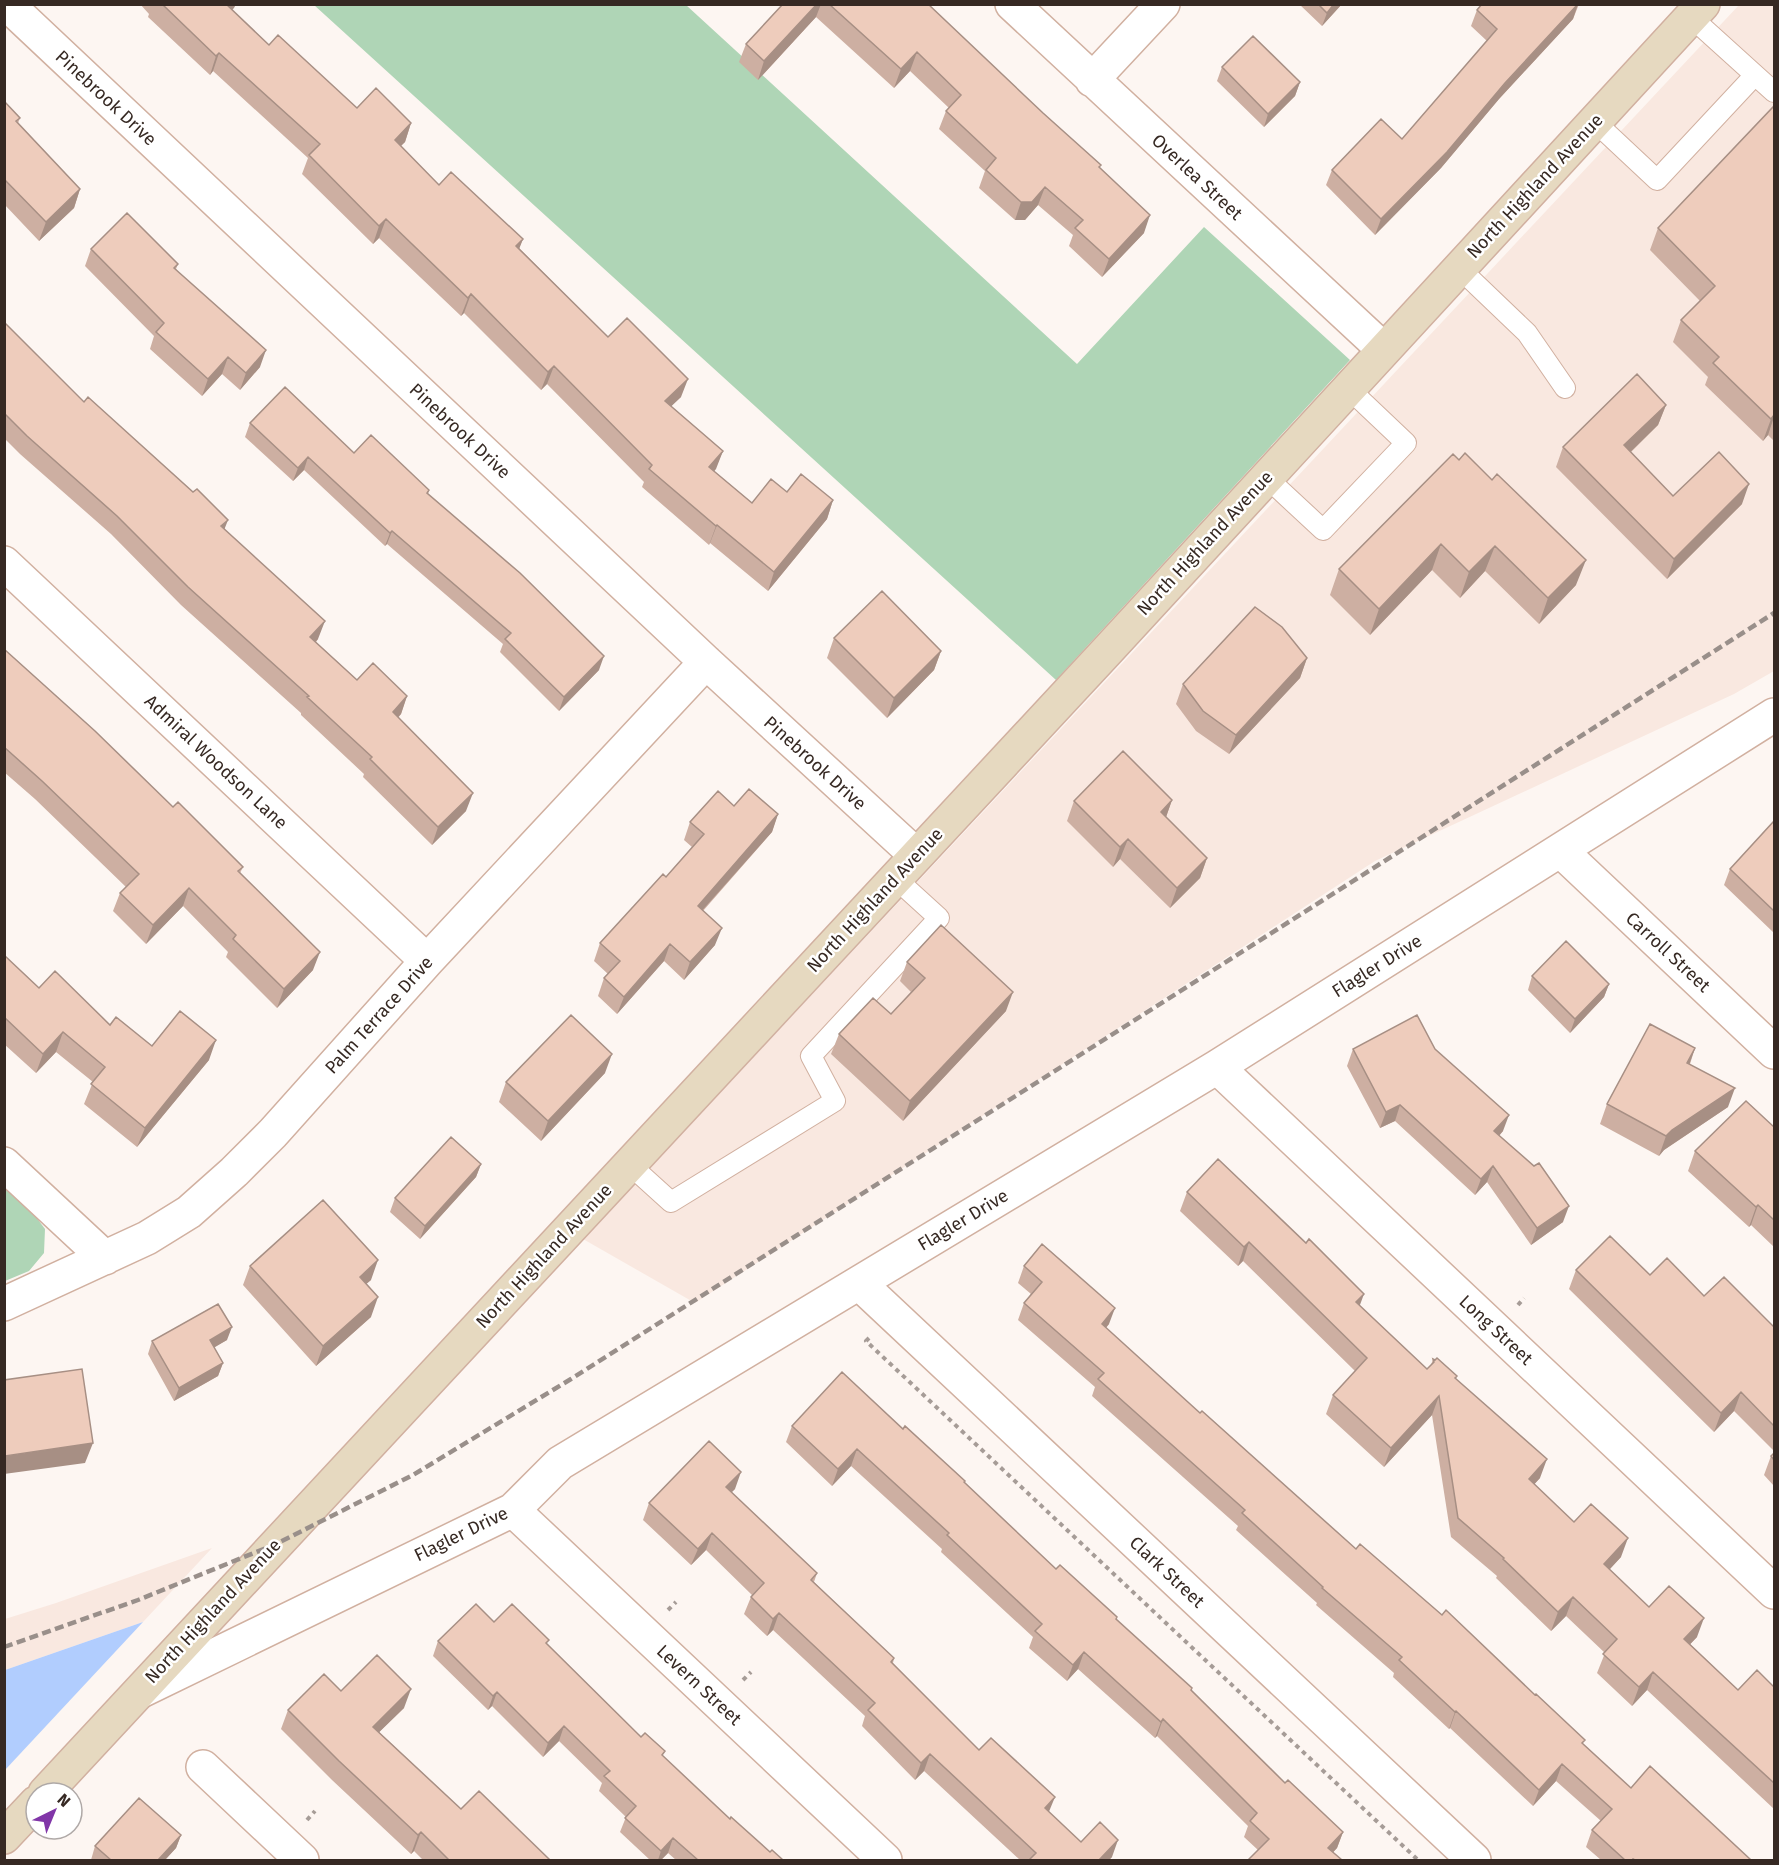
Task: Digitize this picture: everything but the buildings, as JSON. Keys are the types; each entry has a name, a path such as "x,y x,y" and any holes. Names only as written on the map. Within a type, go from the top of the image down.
{"street":[{"name":"Pinebrook Drive","path":"7,4 705,662 906,866"},
{"name":"Overlea Street","path":"1012,4 1383,350"},
{"path":"1092,80 1163,4"},
{"name":"North Highland Avenue","path":"56,1781 1697,11"},
{"name":"Admiral Woodson Lane","path":"4,562 427,961"},
{"name":"Palm Terrace Drive","path":"4,1304 147,1238 189,1212 234,1172 273,1133 427,961 705,662"},
{"name":"Flagler Drive","path":"136,1693 513,1510 560,1463 1217,1067 1774,715"},
{"name":"Carroll Street","path":"1561,851 1774,1052"},
{"name":"Long Street","path":"1217,1067 1774,1592"},
{"path":"4,1164 105,1258"},
{"name":"Clark Street","path":"859,1283 1474,1860"},
{"name":"Levern Street","path":"513,1510 885,1860"},
{"path":"203,1767 302,1860"},
{"path":"4,1837 24,1816"}],"lane":[{"path":"1697,11 1755,75 1774,92"},
{"path":"1594,122 1657,180 1755,75"},
{"path":"1459,268 1527,333 1565,388"},
{"path":"1266,477 1323,530 1406,443 1348,388"},
{"path":"629,1164 671,1202 835,1101 811,1056 939,918 906,866"}],"path":[{"path":"891,1313 866,1341 1418,1860"}],"shaded area":[{"path":"1739,5 1774,5 1774,671 1734,694 1375,861 695,1303 583,1239"},
{"path":"212,1548 143,1622 5,1670 5,1619"}],"green space":[{"path":"314,5 686,5 1077,364 1204,227 1350,360 1056,680"},
{"path":"4,1186 30,1209 45,1229 44,1253 29,1271 5,1281"}],"water":[{"path":"143,1622 5,1770 5,1670"}],"railway":[{"path":"4,1647 138,1600 276,1544 413,1475 571,1379 1774,613"}]}
